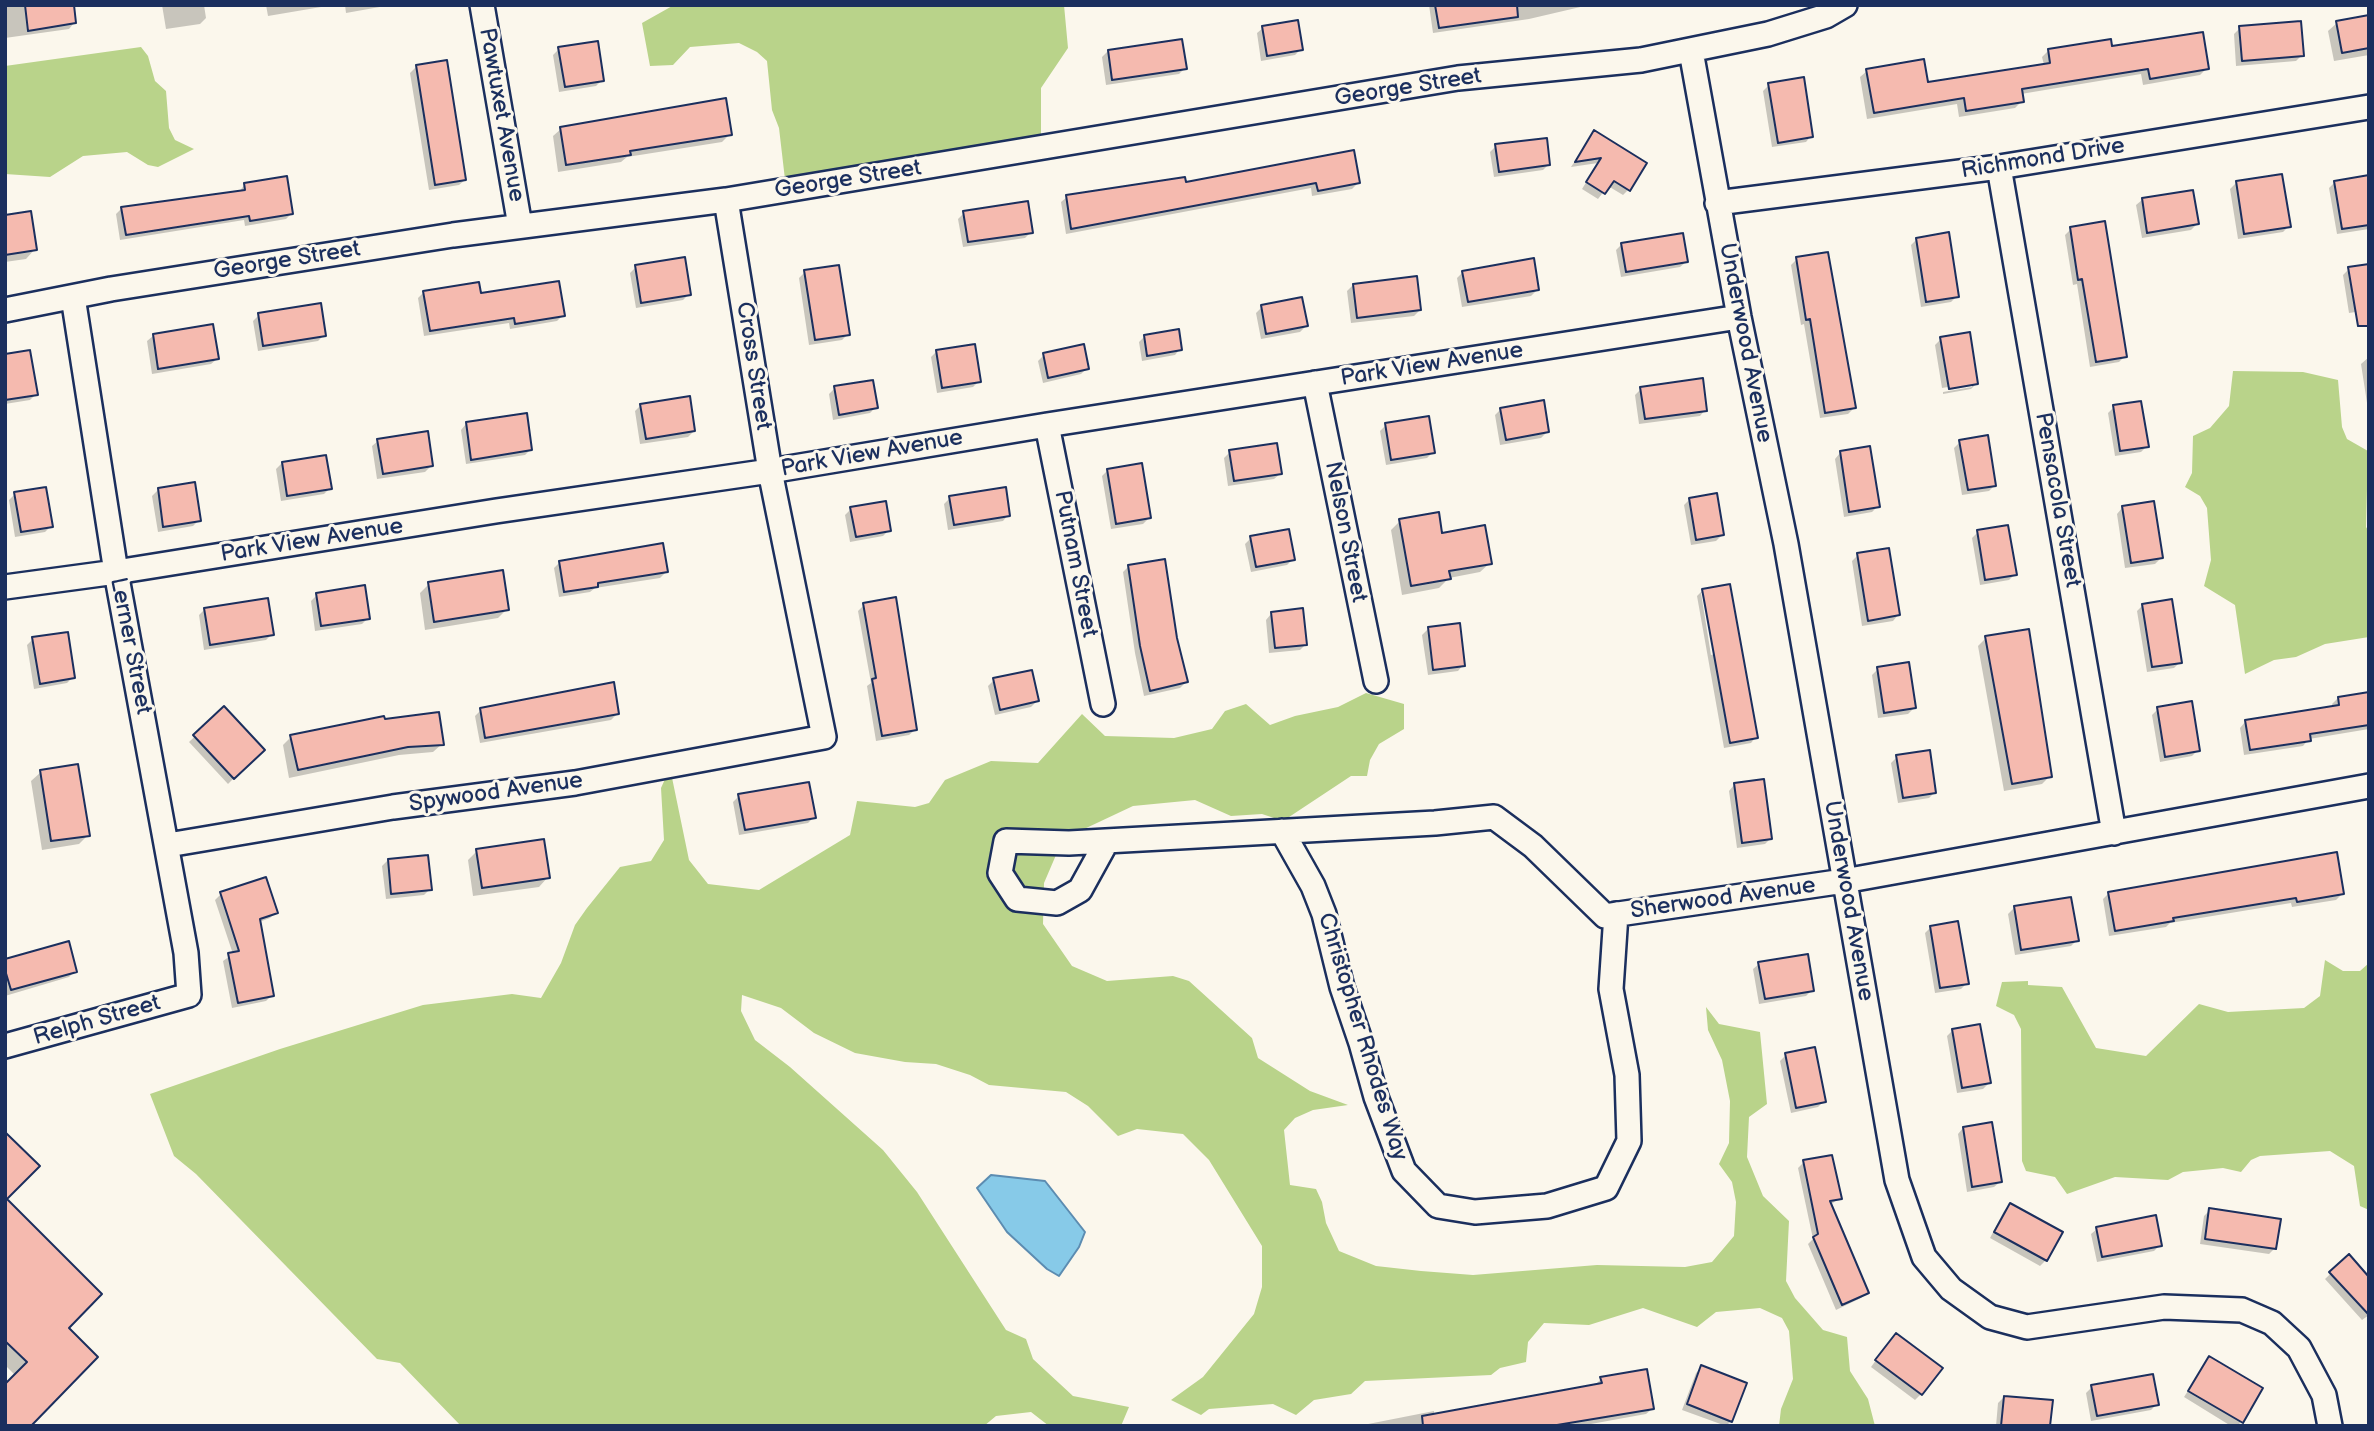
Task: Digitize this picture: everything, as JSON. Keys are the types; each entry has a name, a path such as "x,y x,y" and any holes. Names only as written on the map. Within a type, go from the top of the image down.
{"street":[{"name":"Pawtuxet Avenue","path":"482,5 520,226"},
{"name":"George Street","path":"5,310 138,284 520,226 726,200 1458,78 1640,60 1768,34 1826,16 1845,5"},
{"name":"Underwood Avenue","path":"1691,51 1717,203 1786,544 1897,1180 1924,1257 1951,1289 1990,1317 2027,1327 2164,1307 2242,1311 2272,1323 2299,1348 2324,1395 2330,1426"},
{"name":"Richmond Drive","path":"1717,203 1999,167 2369,107"},
{"name":"Pensacola Street","path":"1999,167 2114,833"},
{"name":"Cross Street","path":"726,200 770,471 824,737"},
{"name":"Lerner Street","path":"73,297 116,572 186,953 189,995"},
{"name":"Park View Avenue","path":"5,587 770,471 1739,317"},
{"name":"Nelson Street","path":"1315,383 1376,681"},
{"name":"Putnam Street","path":"1047,425 1103,704"},
{"name":"Spywood Avenue","path":"168,845 393,807 575,783 824,737"},
{"name":"Sherwood Avenue","path":"1107,841 1080,890 1057,904 1017,898 1000,873 1006,841 1069,843 1435,823 1494,817 1533,846 1605,915 1844,881 2369,786"},
{"name":"Christopher Rhodes Way","path":"1282,831 1313,886 1324,914 1342,987 1376,1097 1404,1171 1438,1206 1475,1212 1547,1206 1606,1188 1629,1141 1628,1075 1611,989 1616,914"},
{"name":"Relph Street","path":"5,1046 189,995"}],"green space":[{"path":"674,5 1064,5 1068,48 1041,88 1041,149 786,188 779,128 772,110 767,61 757,52 739,43 690,47 673,65 650,66 642,23"},
{"path":"141,47 148,56 155,81 166,91 169,128 175,140 194,149 158,167 148,165 127,152 83,156 50,177 5,174 5,66"},
{"path":"2233,371 2303,372 2338,380 2342,427 2347,439 2368,451 2366,527 2369,532 2369,637 2325,644 2296,657 2274,660 2245,674 2235,605 2204,586 2211,560 2207,508 2200,496 2185,487 2192,473 2193,436 2210,428 2229,406"},
{"path":"1366,693 1404,704 1404,729 1379,744 1370,760 1367,776 1351,776 1283,821 1262,814 1231,816 1195,800 1133,806 1082,830 1056,855 1044,883 1043,924 1072,966 1107,981 1173,976 1189,981 1252,1038 1258,1058 1310,1091 1348,1105 1313,1110 1295,1118 1284,1130 1290,1185 1316,1189 1326,1223 1339,1251 1376,1266 1421,1271 1473,1275 1597,1265 1685,1267 1712,1262 1734,1236 1736,1202 1732,1182 1719,1164 1729,1143 1730,1101 1722,1060 1708,1030 1706,1007 1719,1024 1760,1032 1767,1104 1749,1117 1747,1157 1763,1196 1789,1221 1786,1281 1795,1298 1823,1330 1847,1337 1850,1371 1868,1399 1875,1426 1779,1426 1781,1409 1793,1379 1789,1331 1782,1318 1760,1308 1716,1312 1697,1327 1643,1308 1589,1325 1544,1323 1528,1342 1526,1362 1500,1368 1491,1375 1365,1381 1351,1394 1314,1400 1296,1415 1273,1404 1209,1409 1201,1415 1171,1400 1203,1377 1254,1314 1262,1287 1262,1246 1209,1160 1183,1134 1137,1129 1118,1136 1088,1106 1066,1092 989,1085 970,1075 936,1064 905,1062 855,1053 814,1033 781,1008 742,995 741,1011 755,1040 790,1067 883,1150 917,1192 1006,1330 1026,1339 1033,1359 1073,1396 1129,1407 1121,1426 1049,1426 1031,1412 996,1416 984,1426 461,1426 400,1363 377,1359 196,1174 174,1156 150,1094 280,1049 423,1005 512,994 541,998 561,963 575,925 587,908 620,867 651,861 664,840 661,788 670,768 689,860 708,884 759,890 850,835 857,801 915,807 929,803 945,780 991,761 1038,763 1082,714 1105,736 1174,738 1212,729 1225,711 1246,704 1270,725 1295,716 1338,707"},
{"path":"2325,960 2343,971 2360,971 2369,963 2369,1210 2360,1206 2354,1166 2330,1151 2260,1156 2251,1160 2241,1172 2223,1168 2183,1172 2168,1180 2115,1177 2067,1194 2055,1177 2026,1171 2022,1161 2021,1029 2014,1015 1996,1006 2002,982 2028,981 2028,985 2062,987 2096,1048 2146,1056 2199,1004 2228,1012 2304,1008 2320,996"}],"water":[{"path":"991,1175 1045,1181 1085,1232 1079,1247 1059,1276 1047,1269 1007,1232 977,1188"}],"building":[{"path":"25,5 74,5 76,23 28,31"},
{"path":"1435,5 1517,5 1518,17 1439,28"},
{"path":"2369,15 2369,48 2342,53 2336,21"},
{"path":"1298,20 1303,50 1267,56 1262,26"},
{"path":"2301,21 2304,56 2242,61 2239,26"},
{"path":"2203,32 2209,69 2150,79 2148,69 2022,89 2024,102 1966,111 1964,98 1874,113 1866,69 1924,59 1928,82 2050,63 2048,49 2111,39 2112,46"},
{"path":"1182,39 1187,69 1112,80 1108,50"},
{"path":"598,41 604,81 565,87 558,47"},
{"path":"447,60 466,180 435,185 416,65"},
{"path":"1804,77 1813,137 1778,143 1768,83"},
{"path":"726,98 732,135 630,151 631,155 566,165 560,127"},
{"path":"1594,130 1647,163 1630,191 1614,181 1605,194 1586,182 1601,158 1575,162"},
{"path":"1547,138 1550,165 1499,172 1495,144"},
{"path":"1354,150 1360,183 1318,191 1316,183 1071,229 1066,195 1185,177 1186,182"},
{"path":"2282,174 2291,227 2244,234 2236,181"},
{"path":"2369,175 2369,225 2342,229 2334,181"},
{"path":"287,176 293,214 250,221 249,216 126,235 121,207 245,190 244,183"},
{"path":"2193,190 2199,224 2147,233 2142,198"},
{"path":"1028,201 1033,233 968,242 963,211"},
{"path":"31,211 37,250 5,255 5,215"},
{"path":"2105,221 2127,357 2096,362 2082,279 2078,280 2070,227"},
{"path":"1949,232 1959,297 1926,302 1916,238"},
{"path":"1683,233 1688,262 1626,272 1621,243"},
{"path":"1828,252 1856,408 1825,413 1810,319 1806,320 1796,257"},
{"path":"685,257 691,295 641,303 635,265"},
{"path":"1534,258 1539,290 1468,302 1462,271"},
{"path":"2369,264 2369,326 2358,326 2348,267"},
{"path":"839,265 850,335 815,340 804,270"},
{"path":"1417,276 1421,310 1357,318 1353,284"},
{"path":"559,281 565,316 515,324 514,318 430,331 423,291 479,282 481,293"},
{"path":"1302,297 1308,326 1266,334 1261,305"},
{"path":"321,303 326,336 263,346 258,313"},
{"path":"213,324 219,359 158,369 153,334"},
{"path":"1179,329 1182,350 1147,356 1144,335"},
{"path":"1970,332 1978,384 1949,389 1940,337"},
{"path":"975,344 981,382 942,388 936,350"},
{"path":"1084,344 1089,369 1048,378 1043,353"},
{"path":"30,350 38,395 5,400 5,354"},
{"path":"1703,378 1707,411 1645,419 1640,387"},
{"path":"873,380 878,408 839,415 834,386"},
{"path":"690,396 695,431 646,439 640,404"},
{"path":"1544,400 1549,432 1506,440 1500,408"},
{"path":"2141,401 2149,447 2120,451 2113,405"},
{"path":"527,413 532,450 471,460 466,422"},
{"path":"1429,416 1435,453 1391,460 1385,423"},
{"path":"428,431 433,466 383,474 377,439"},
{"path":"1988,435 1996,486 1968,490 1959,440"},
{"path":"1277,443 1282,474 1234,481 1229,450"},
{"path":"1870,446 1880,507 1849,512 1840,451"},
{"path":"326,455 332,489 287,496 282,462"},
{"path":"1142,463 1151,518 1116,524 1107,469"},
{"path":"195,482 201,521 163,527 158,488"},
{"path":"46,487 53,527 21,532 14,492"},
{"path":"1006,487 1010,516 954,525 949,496"},
{"path":"1717,493 1724,535 1696,540 1689,498"},
{"path":"886,501 891,531 856,537 850,507"},
{"path":"2154,501 2163,558 2131,563 2122,506"},
{"path":"1439,512 1442,533 1485,525 1492,564 1449,571 1451,579 1411,586 1399,519"},
{"path":"2008,525 2017,575 1985,580 1977,530"},
{"path":"1289,529 1295,560 1256,567 1250,536"},
{"path":"663,543 668,572 598,583 598,587 564,592 559,561"},
{"path":"1889,548 1900,615 1868,621 1857,553"},
{"path":"1165,559 1177,638 1188,682 1150,691 1140,646 1128,565"},
{"path":"503,570 509,610 434,622 428,582"},
{"path":"1730,584 1758,738 1730,743 1702,589"},
{"path":"365,585 370,619 321,626 316,593"},
{"path":"896,597 917,730 882,736 872,679 876,678 863,603"},
{"path":"268,598 274,635 210,645 204,608"},
{"path":"2172,599 2182,663 2152,667 2142,604"},
{"path":"1303,608 1307,645 1275,648 1271,612"},
{"path":"1460,623 1465,666 1433,670 1428,627"},
{"path":"2029,629 2052,777 2012,784 1985,636"},
{"path":"68,632 75,678 40,684 32,637"},
{"path":"1909,662 1916,708 1884,713 1877,667"},
{"path":"1032,670 1039,701 1000,710 993,678"},
{"path":"614,682 619,714 485,738 480,708"},
{"path":"2369,692 2369,725 2310,734 2311,741 2250,750 2245,720 2339,705 2338,697"},
{"path":"2192,701 2200,751 2165,757 2157,707"},
{"path":"224,706 265,750 234,779 193,735"},
{"path":"439,712 444,745 408,747 298,770 290,735 384,716 385,719"},
{"path":"1930,750 1936,793 1903,798 1896,755"},
{"path":"78,764 90,836 51,841 40,770"},
{"path":"1764,779 1772,839 1742,843 1734,783"},
{"path":"809,782 816,818 745,830 738,794"},
{"path":"544,839 550,878 482,888 476,849"},
{"path":"2337,852 2344,894 2297,902 2296,898 2173,918 2174,921 2115,931 2108,892"},
{"path":"428,855 432,890 391,894 388,859"},
{"path":"266,877 278,913 260,919 274,996 238,1003 228,953 239,951 220,892"},
{"path":"2071,897 2079,941 2021,950 2014,906"},
{"path":"1958,921 1969,984 1940,988 1930,926"},
{"path":"69,941 77,972 11,990 5,959"},
{"path":"1808,954 1814,991 1765,999 1758,962"},
{"path":"1980,1024 1991,1083 1962,1088 1952,1029"},
{"path":"1815,1047 1826,1102 1796,1108 1785,1053"},
{"path":"1992,1122 2002,1182 1972,1187 1963,1127"},
{"path":"5,1132 40,1166 7,1199 102,1294 69,1328 98,1357 31,1426 5,1426 5,1384 27,1362 5,1341"},
{"path":"1832,1155 1842,1199 1830,1201 1869,1293 1842,1305 1813,1237 1818,1234 1803,1160"},
{"path":"2010,1203 2063,1232 2047,1261 1994,1232"},
{"path":"2209,1208 2281,1219 2276,1249 2205,1239"},
{"path":"2156,1215 2162,1246 2102,1257 2096,1227"},
{"path":"2349,1254 2369,1277 2369,1315 2329,1272"},
{"path":"1896,1333 1943,1368 1922,1395 1875,1360"},
{"path":"2209,1356 2263,1388 2243,1423 2188,1391"},
{"path":"1701,1365 1747,1383 1732,1422 1687,1404"},
{"path":"1647,1369 1654,1409 1551,1426 1423,1426 1422,1416 1602,1383 1600,1377"},
{"path":"2153,1374 2159,1405 2097,1416 2091,1385"},
{"path":"2004,1396 2053,1400 2050,1426 2001,1426"}]}
